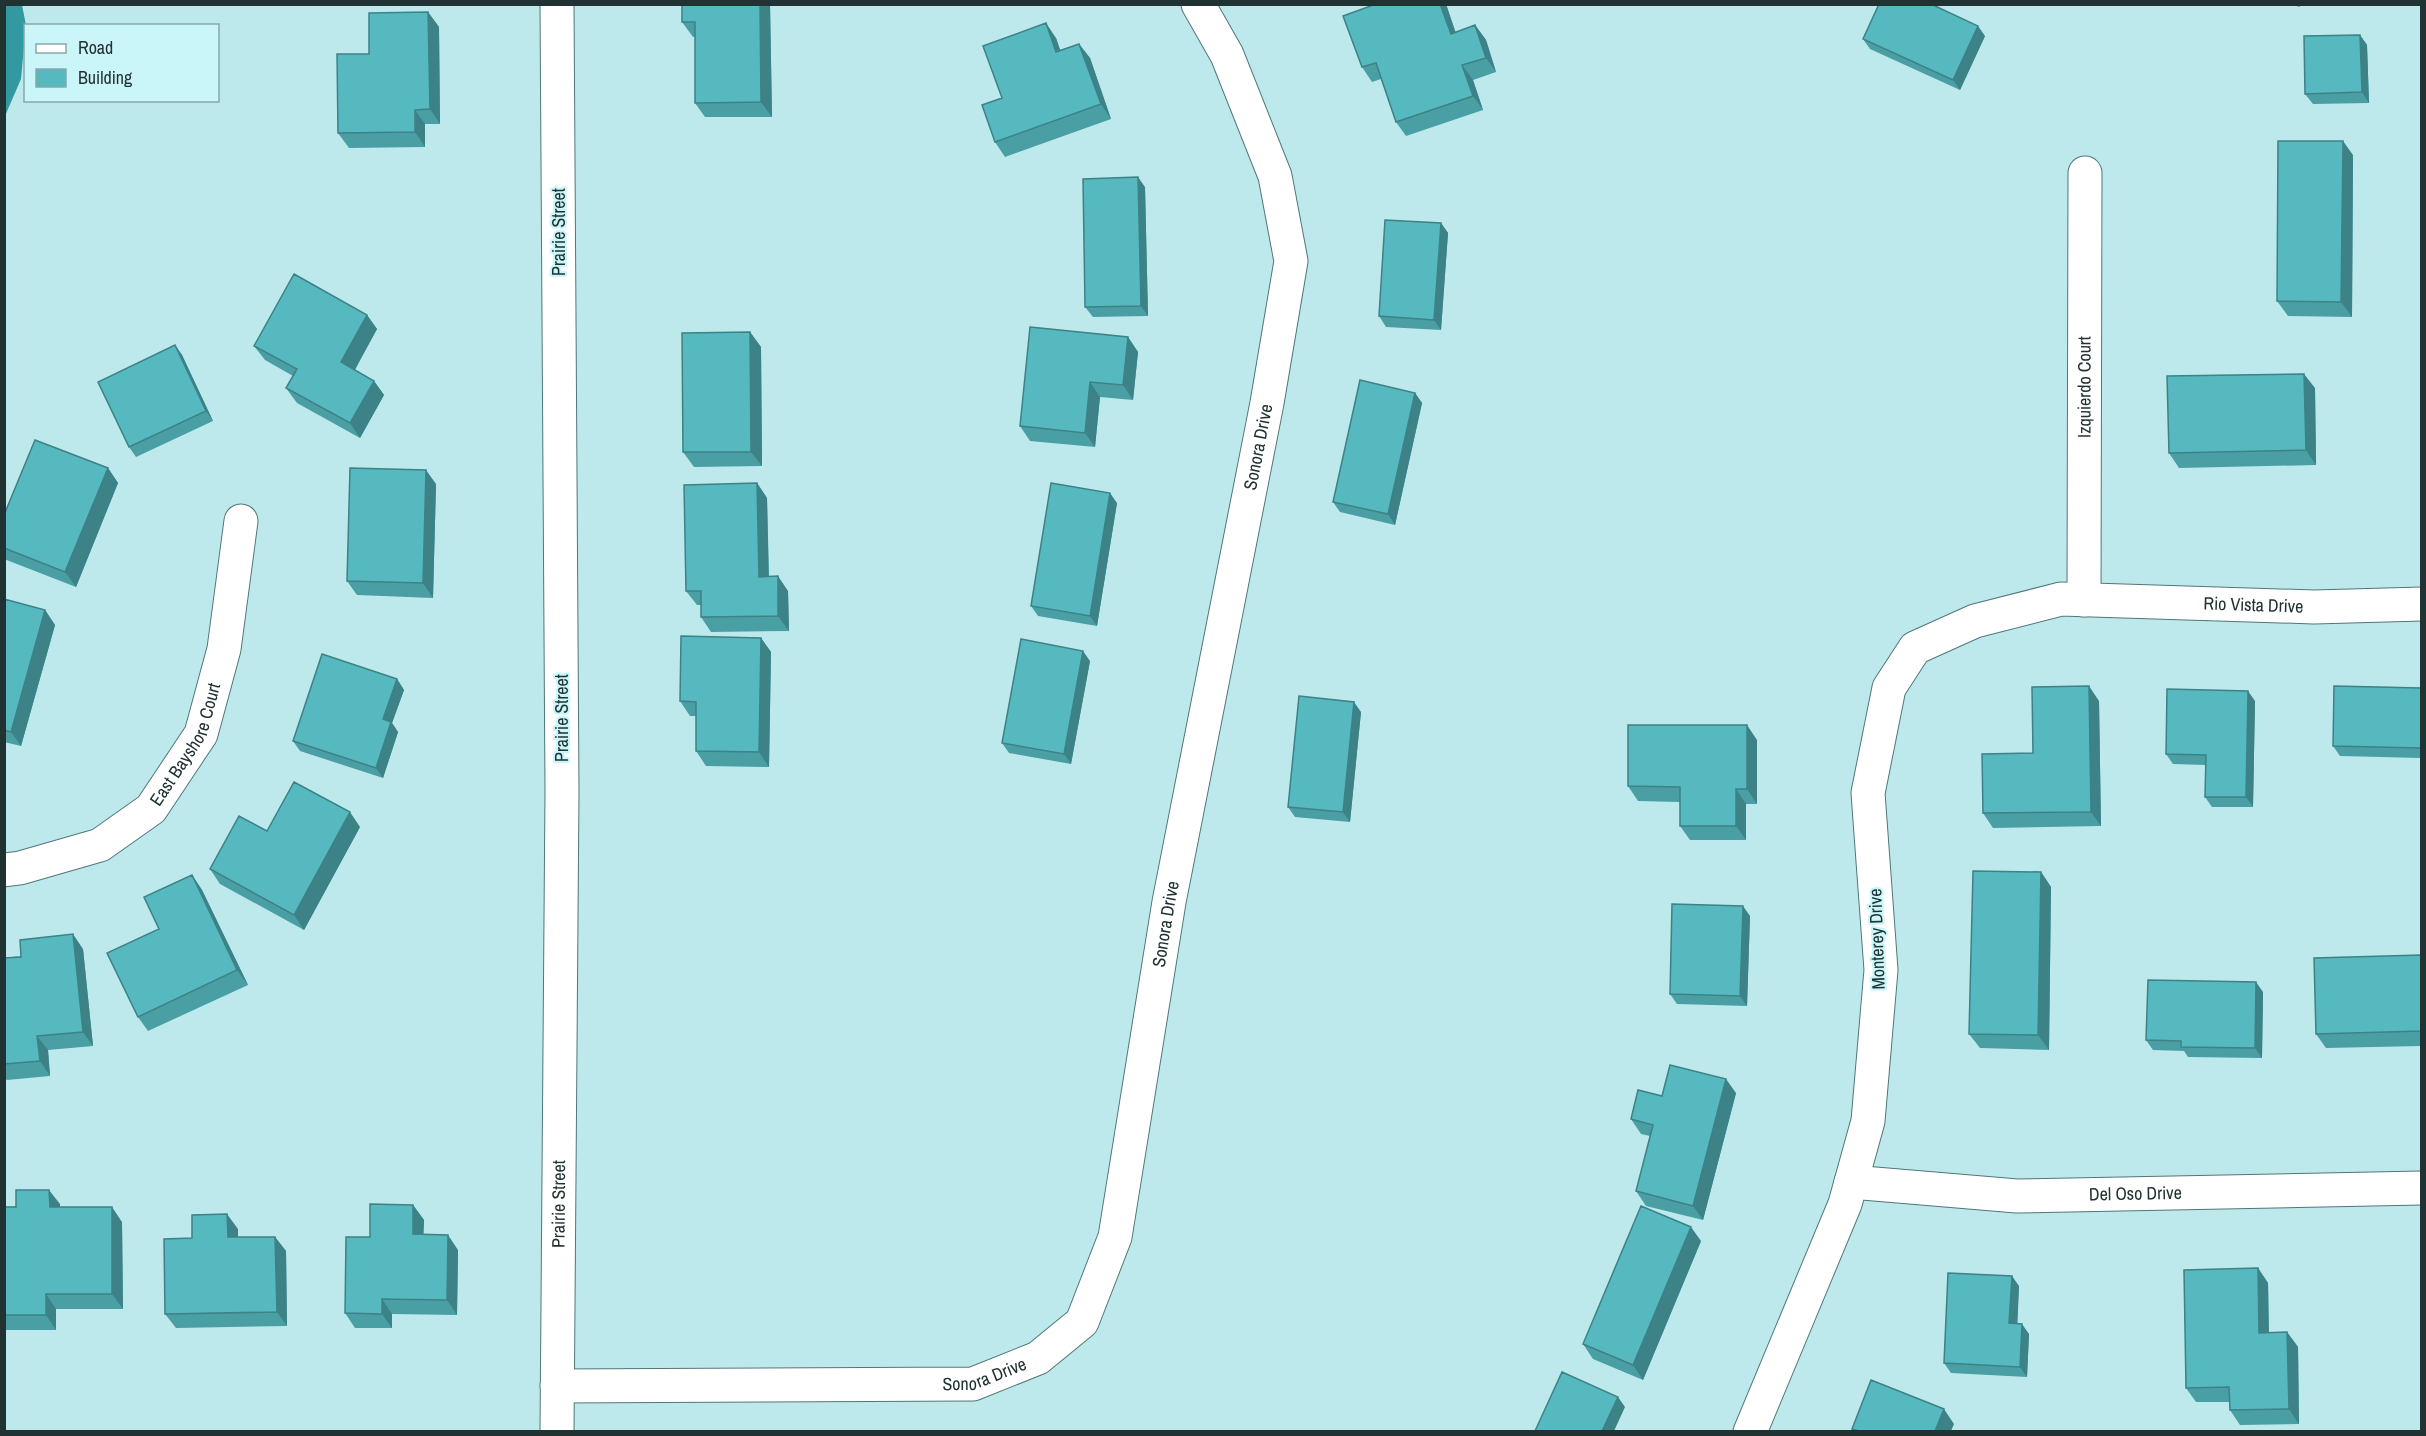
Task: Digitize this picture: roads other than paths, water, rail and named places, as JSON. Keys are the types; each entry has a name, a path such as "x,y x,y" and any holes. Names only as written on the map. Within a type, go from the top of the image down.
{"street":[{"name":"Prairie Street","path":"557,4 562,791 557,1431"},
{"name":"Sonora Drive","path":"557,1386 973,1384 1038,1358 1082,1322 1115,1237 1169,902 1267,403 1291,261 1275,176 1227,55 1198,4"},
{"name":"Izquierdo Court","path":"2084,600 2085,173"},
{"name":"East Bayshore Court","path":"4,870 20,868 100,845 151,809 201,734 224,649 242,521"},
{"name":"Monterey Drive","path":"1750,1431 1845,1204 1869,1121 1880,981 1869,793 1890,688 1915,648 1965,625 2061,599 2084,600"},
{"name":"Rio Vista Drive","path":"2084,600 2314,607 2421,604"},
{"name":"Del Oso Drive","path":"1851,1182 2017,1196 2421,1188"}],"water":[{"path":"5,4 22,5 26,24 21,79 5,116"}]}
